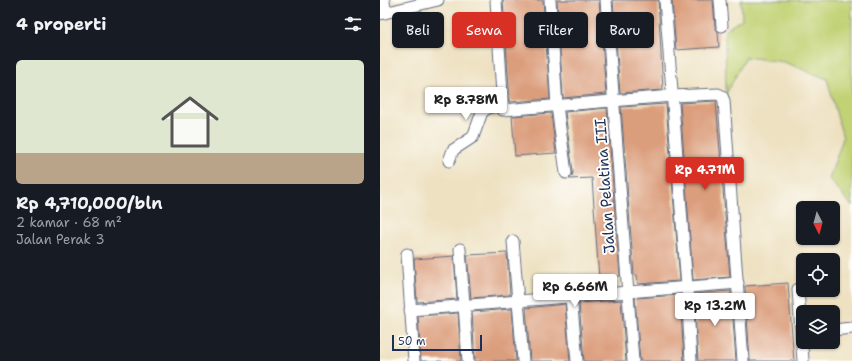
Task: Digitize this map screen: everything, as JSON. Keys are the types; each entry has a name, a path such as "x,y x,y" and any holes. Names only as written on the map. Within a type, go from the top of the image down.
{"street":[{"path":"384,0 382,13 438,0"},
{"path":"496,0 503,107"},
{"path":"550,0 558,106 566,173"},
{"name":"Jalan Pelatina III","path":"606,0 633,361"},
{"path":"665,0 687,287 691,361"},
{"path":"720,0 722,26"},
{"path":"449,161 453,150 473,137 482,112 488,108 558,106 672,96 718,94 722,96 724,101 743,361"},
{"path":"513,241 523,361"},
{"path":"460,249 468,361"},
{"path":"406,254 414,361"},
{"path":"410,310 738,282"},
{"path":"571,297 577,361"},
{"path":"840,329 852,328"},
{"path":"803,349 803,361"}],"green space":[{"path":"741,0 852,0 852,206 829,179 843,138 827,79 784,62 746,57 726,94 725,30 742,19"}],"building":[{"path":"503,0 543,0 544,12 524,12 524,48 546,48 550,99 510,102 506,48 516,48 516,12 504,12"},
{"path":"557,0 599,0 600,12 596,12 596,48 603,48 606,94 563,98 560,48 588,48 588,12 558,12"},
{"path":"613,0 658,0 663,90 620,93 617,48 654,48 654,12 614,12"},
{"path":"672,0 713,0 715,27 718,32 719,47 676,50"},
{"path":"716,101 730,277 693,280 680,103"},
{"path":"666,104 680,281 638,284 637,275 634,275 621,107"},
{"path":"607,108 620,276 599,278 592,178 569,179 573,172 565,112"},
{"path":"551,113 556,153 515,156 512,116"},
{"path":"507,253 510,295 471,298 467,255"},
{"path":"454,256 457,299 417,302 414,259"},
{"path":"788,283 794,361 750,361 745,286"},
{"path":"731,291 736,361 698,361 694,294"},
{"path":"680,295 684,361 640,361 635,298"},
{"path":"621,300 626,361 584,361 579,303"},
{"path":"565,304 570,361 530,361 526,308"},
{"path":"512,309 516,361 475,361 472,312"},
{"path":"458,313 461,361 421,361 418,316"}]}
